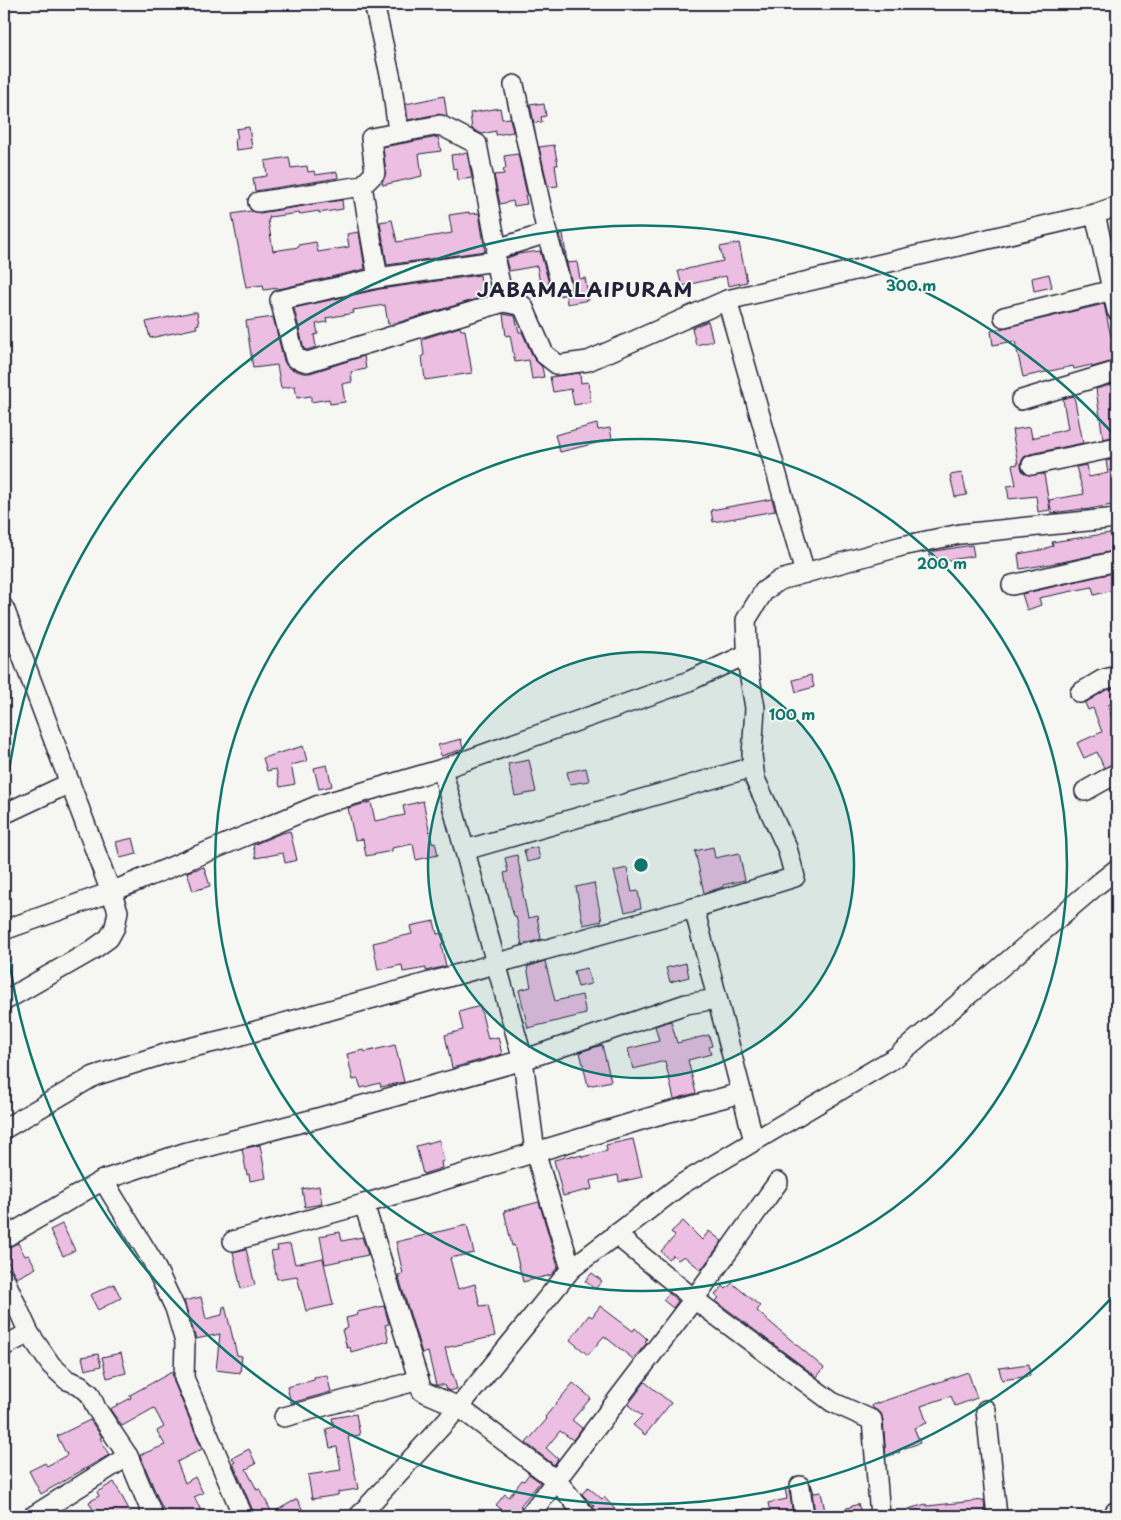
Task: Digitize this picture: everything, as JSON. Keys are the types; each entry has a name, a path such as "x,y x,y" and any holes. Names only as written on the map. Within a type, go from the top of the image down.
{"street":[{"path":"374,4 390,79 398,131"},
{"path":"514,85 547,233 561,285"},
{"path":"258,202 362,186 375,173 372,138 398,131 440,125 477,144 504,302"},
{"path":"362,186 378,278"},
{"path":"547,233 496,255 378,278 280,300 295,358 307,362 504,302 523,306 544,354 558,365 588,361 727,300 1095,214 1117,206"},
{"path":"1095,214 1114,289 1117,311"},
{"path":"1004,317 1114,289"},
{"path":"727,300 806,573"},
{"path":"1021,400 1117,371"},
{"path":"1032,465 1117,447"},
{"path":"4,1129 94,1076 168,1053 231,1038 497,964 795,877 787,848 755,778 752,755 755,708 747,654 746,620 764,591 780,580 902,546 960,534 1117,518"},
{"path":"1012,585 1117,562"},
{"path":"4,608 118,911 115,927 109,938 91,951 4,1001"},
{"path":"4,930 111,892 319,805 442,768 687,682 747,654"},
{"path":"1080,693 1102,680 1117,676"},
{"path":"465,850 754,767"},
{"path":"442,768 523,1060 535,1152 571,1269"},
{"path":"1085,791 1117,773"},
{"path":"4,814 70,783"},
{"path":"359,1516 459,1407 571,1269 614,1234 682,1184 896,1057 1117,869"},
{"path":"694,908 754,1141"},
{"path":"4,1238 103,1180 184,1153 523,1060 686,1004 717,999"},
{"path":"233,1240 364,1204 658,1115 741,1092"},
{"path":"103,1180 152,1260 176,1308 185,1342 184,1378 242,1516"},
{"path":"529,1516 694,1298 778,1182"},
{"path":"364,1204 422,1391 459,1407 557,1481 586,1516"},
{"path":"614,1234 694,1298 832,1402 872,1420 880,1516"},
{"path":"4,1278 29,1333 52,1365 67,1380 80,1385 90,1394 96,1408 128,1456 153,1516"},
{"path":"4,1346 29,1333"},
{"path":"284,1417 419,1380"},
{"path":"986,1410 998,1516"},
{"path":"33,1516 128,1456"},
{"path":"800,1486 804,1516"}],"building":[{"path":"444,96 447,116 438,114 408,120 406,104"},
{"path":"537,103 537,105 544,104 546,116 541,117 542,122 534,123 530,104"},
{"path":"500,108 502,119 510,118 513,132 496,135 496,131 482,134 472,129 470,113"},
{"path":"249,127 252,148 236,150 235,139 238,139 236,129"},
{"path":"438,137 441,151 419,154 422,176 383,185 382,181 386,172 383,147"},
{"path":"554,145 558,165 555,165 558,186 548,187 539,147"},
{"path":"467,153 472,178 458,180 457,168 453,169 451,155"},
{"path":"518,154 527,195 525,195 527,204 514,206 513,201 500,204 494,175 504,174 503,169 506,168 504,156"},
{"path":"289,157 291,168 307,166 308,172 314,171 315,175 337,172 338,178 255,191 253,178 267,176 265,161"},
{"path":"342,200 343,209 269,217 273,251 316,242 318,252 349,247 347,234 359,232 365,269 279,289 264,290 263,285 246,287 232,214 251,211 260,213"},
{"path":"469,212 469,214 479,213 485,251 387,265 380,222 392,220 397,242 452,233 449,215"},
{"path":"559,233 563,233 567,263 577,262 580,279 585,278 589,300 567,304 566,295 572,288 572,283"},
{"path":"739,243 747,282 728,286 726,276 682,286 678,271 723,261 720,247"},
{"path":"540,251 550,287 541,289 537,266 509,271 506,261 507,258 518,254"},
{"path":"1049,274 1052,287 1034,291 1032,278"},
{"path":"480,275 483,297 388,324 385,305 353,310 354,313 326,318 327,322 316,324 318,334 314,335 316,347 304,349 294,308 380,289"},
{"path":"1104,304 1111,337 1115,336 1117,360 1092,367 1091,365 1074,369 1073,366 1023,377 1015,341 993,345 991,331"},
{"path":"197,312 199,324 196,325 197,328 150,338 146,322"},
{"path":"503,314 515,316 519,332 522,332 534,359 542,367 544,377 532,379 529,360 515,362 510,335 506,336"},
{"path":"273,317 284,361 291,369 310,373 364,356 366,369 351,372 352,382 342,384 345,402 330,404 329,399 311,402 311,396 297,398 295,386 281,388 277,365 253,368 246,321"},
{"path":"708,321 713,341 696,345 692,328"},
{"path":"460,327 461,330 465,330 472,373 425,380 422,339"},
{"path":"580,373 581,383 588,382 591,402 574,405 571,389 553,392 550,377"},
{"path":"1117,383 1117,402 1113,403 1117,436 1103,439 1096,389"},
{"path":"1074,396 1083,443 1030,454 1024,457 1021,462 1023,472 1028,475 1044,474 1050,510 1038,512 1036,496 1009,499 1007,486 1016,485 1012,465 1018,464 1012,430 1030,427 1032,438 1068,429 1063,399"},
{"path":"597,424 598,430 610,428 612,439 560,452 555,435"},
{"path":"1117,458 1117,504 1052,513 1049,500 1084,494 1076,467 1087,465 1089,477 1108,473 1106,461"},
{"path":"962,473 967,495 955,497 950,475"},
{"path":"772,499 775,511 713,522 711,510"},
{"path":"1117,532 1117,550 1020,569 1018,554 1046,549 1053,546 1052,542"},
{"path":"972,545 974,556 944,561 945,566 931,568 929,552"},
{"path":"1117,572 1117,589 1094,595 1092,587 1039,598 1041,605 1027,610 1022,594"},
{"path":"811,675 814,687 796,692 793,680"},
{"path":"1117,688 1117,702 1108,705 1117,734 1117,762 1104,768 1097,752 1084,758 1077,743 1102,732 1093,708 1088,710 1085,703 1106,690"},
{"path":"461,739 463,749 441,756 438,745"},
{"path":"303,746 307,761 291,765 295,784 280,787 276,769 267,771 263,758"},
{"path":"529,760 536,792 515,796 508,764"},
{"path":"327,765 332,786 319,789 314,768"},
{"path":"586,768 589,781 570,784 567,772"},
{"path":"423,801 432,843 435,842 438,855 416,860 413,844 392,848 392,851 366,856 363,839 355,840 348,808 371,802 375,821 405,815 403,806"},
{"path":"290,831 297,860 285,863 283,853 256,858 253,845"},
{"path":"133,838 137,854 120,858 116,842"},
{"path":"537,847 540,859 527,862 524,850"},
{"path":"713,847 715,858 739,853 745,880 723,885 723,887 704,893 695,851"},
{"path":"517,855 528,918 537,916 541,939 522,945 504,873 508,872 505,858"},
{"path":"204,867 210,886 193,891 187,872"},
{"path":"627,868 632,892 638,891 641,908 625,912 614,871"},
{"path":"594,883 602,921 583,925 576,887"},
{"path":"434,921 437,934 443,933 445,943 441,944 446,966 426,971 426,968 403,972 402,965 378,970 373,943 412,934 410,926"},
{"path":"545,961 555,1001 582,995 586,1014 528,1028 519,990 531,987 527,967"},
{"path":"686,963 689,977 670,982 666,968"},
{"path":"587,968 591,984 578,987 574,971"},
{"path":"480,1006 488,1039 498,1037 502,1054 452,1068 445,1035 463,1030 459,1012"},
{"path":"671,1021 677,1043 709,1035 712,1046 709,1047 711,1054 688,1060 696,1093 674,1099 665,1061 633,1069 628,1049 659,1041 655,1026"},
{"path":"395,1045 404,1082 381,1087 380,1083 361,1088 358,1079 353,1080 347,1054"},
{"path":"602,1045 611,1081 588,1086 580,1052"},
{"path":"633,1139 642,1177 619,1182 618,1175 590,1181 592,1189 563,1196 554,1160 574,1155 574,1157 582,1155 582,1157 607,1151 606,1145"},
{"path":"439,1140 444,1161 441,1162 442,1168 423,1174 416,1146"},
{"path":"260,1145 266,1178 250,1181 242,1149"},
{"path":"319,1186 322,1204 305,1207 302,1189"},
{"path":"539,1202 558,1267 551,1275 523,1282 504,1211"},
{"path":"683,1221 702,1240 709,1231 722,1241 701,1270 684,1256 678,1260 673,1255 668,1259 661,1251 675,1236 671,1232"},
{"path":"62,1224 75,1250 63,1256 50,1230"},
{"path":"467,1225 474,1253 450,1258 458,1289 475,1284 480,1306 488,1305 495,1336 445,1348 457,1389 449,1391 444,1385 436,1385 428,1352 422,1353 398,1275 403,1274 396,1242"},
{"path":"340,1232 342,1241 362,1237 368,1255 325,1264 320,1236"},
{"path":"18,1243 25,1256 29,1255 36,1268 17,1278 4,1255 4,1249"},
{"path":"290,1244 295,1264 323,1258 333,1305 306,1311 297,1276 277,1279 271,1251 278,1250 277,1246"},
{"path":"246,1249 255,1285 241,1289 233,1252"},
{"path":"592,1273 602,1281 595,1289 585,1281"},
{"path":"732,1283 760,1306 757,1311 824,1368 817,1377 716,1301 719,1298 715,1295 723,1286 726,1289"},
{"path":"114,1284 121,1298 98,1310 90,1295"},
{"path":"669,1293 678,1301 673,1308 663,1300"},
{"path":"201,1297 206,1319 222,1315 223,1307 225,1306 237,1355 242,1356 240,1373 216,1370 220,1334 196,1339 184,1301"},
{"path":"384,1306 389,1324 385,1325 389,1341 351,1352 350,1347 347,1348 342,1330 348,1328 346,1318 358,1315 357,1312"},
{"path":"600,1306 633,1331 635,1328 647,1339 645,1341 647,1343 633,1359 604,1336 588,1355 570,1340 589,1315 592,1317"},
{"path":"121,1353 126,1373 107,1378 102,1357"},
{"path":"98,1354 101,1366 85,1370 82,1357"},
{"path":"1029,1364 1030,1376 1002,1380 999,1368"},
{"path":"172,1372 174,1382 202,1449 177,1462 185,1483 195,1477 203,1493 194,1497 204,1516 185,1516 183,1512 174,1516 167,1516 160,1503 140,1455 165,1445 157,1431 164,1427 154,1408 122,1426 110,1409 131,1398 130,1395"},
{"path":"968,1372 977,1398 955,1406 951,1396 921,1406 927,1423 914,1428 920,1443 899,1450 900,1452 886,1457 883,1419 881,1413 873,1408 872,1405"},
{"path":"327,1375 331,1392 291,1403 287,1387 314,1380 314,1377"},
{"path":"645,1382 671,1403 645,1435 633,1425 642,1416 628,1405"},
{"path":"573,1383 591,1398 572,1420 582,1428 573,1440 560,1431 546,1448 558,1459 554,1465 526,1443 547,1419 545,1417"},
{"path":"356,1414 360,1435 348,1437 358,1489 338,1492 338,1495 312,1499 308,1475 341,1470 337,1447 330,1448 326,1429 334,1427 332,1418"},
{"path":"90,1420 102,1437 100,1438 109,1455 41,1494 29,1471 45,1463 47,1466 67,1455 57,1436"},
{"path":"249,1449 256,1464 246,1469 257,1490 260,1489 272,1513 297,1499 306,1516 255,1516 232,1458"},
{"path":"529,1474 540,1482 520,1506 522,1507 515,1516 510,1516 496,1505 505,1494 509,1497"},
{"path":"114,1482 131,1513 125,1516 102,1516 98,1510 94,1512 89,1502 99,1496 97,1492"},
{"path":"811,1484 814,1493 821,1492 825,1511 815,1513"},
{"path":"588,1487 602,1499 604,1497 621,1516 599,1516 594,1506 582,1494"},
{"path":"785,1488 789,1488 793,1516 771,1516 768,1503 787,1499"},
{"path":"984,1500 985,1516 897,1516 908,1511 908,1509 926,1504 927,1506"},
{"path":"858,1504 863,1516 828,1516 828,1515"}],"district":[{"name":"JABAMALAIPURAM","path":"585,290"}]}
